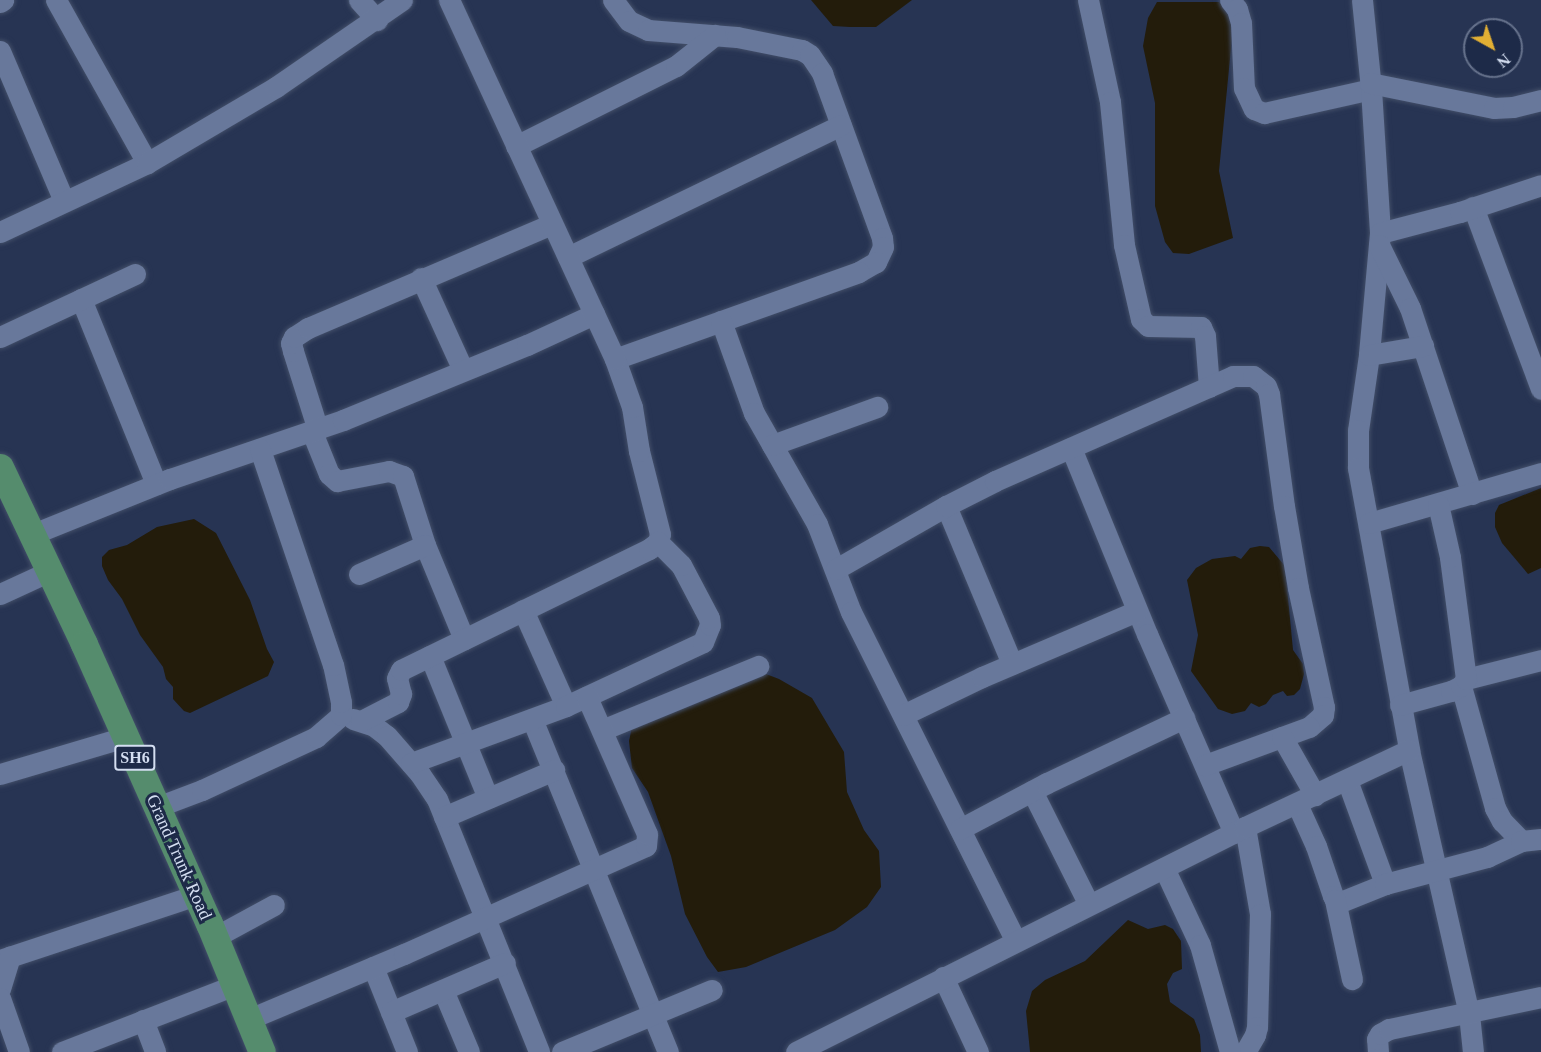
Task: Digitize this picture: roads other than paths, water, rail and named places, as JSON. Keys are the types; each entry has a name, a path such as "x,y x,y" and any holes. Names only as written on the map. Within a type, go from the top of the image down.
{"main road":[{"name":"Grand Trunk Road","path":"0,467 33,534 157,807 262,1052"}],"street":[{"path":"56,0 147,163"},
{"path":"359,0 377,20"},
{"path":"0,232 147,163 276,87 377,20 402,0"},
{"path":"157,807 202,790 316,738 351,718 398,702 401,694 398,674 464,639 649,549 658,542 659,527 639,451 632,407 615,359 448,0"},
{"path":"613,0 629,21 638,27 715,35 802,50 810,55 822,73 882,238 881,254 876,262 859,272 615,359"},
{"path":"1088,0 1110,102 1124,245 1142,319 1148,326 1201,327 1205,336 1209,387"},
{"path":"1230,0 1237,9 1241,23 1244,88 1254,109 1264,113 1371,86 1494,108 1513,107 1541,100"},
{"path":"1362,0 1371,86 1379,238 1369,355 1358,430 1358,468 1400,705 1469,1014 1473,1052"},
{"path":"516,146 676,66 715,35"},
{"path":"0,51 64,201"},
{"path":"568,257 841,125"},
{"path":"1379,238 1541,185"},
{"path":"1473,207 1541,388"},
{"path":"464,639 425,545 403,476 390,471 336,481 329,474 291,343 294,337 308,328 552,224"},
{"path":"1379,238 1410,308 1472,494"},
{"path":"0,337 135,274"},
{"path":"421,278 463,370"},
{"path":"81,299 156,484"},
{"path":"33,534 156,484 315,431 527,345 594,314"},
{"path":"721,321 754,412 817,525 851,612 1016,941"},
{"path":"1369,355 1423,346"},
{"path":"836,569 946,506 1071,448 1209,387 1244,374 1260,380 1269,394 1298,588 1324,707 1323,715 1318,722 1205,765"},
{"path":"772,444 877,407"},
{"path":"1071,448 1184,718 1205,765 1240,830 1260,914 1257,1027 1245,1052"},
{"path":"260,449 333,665 341,702 351,718 374,726 387,736 431,788 505,963 539,1052"},
{"path":"1369,523 1541,473"},
{"path":"1438,504 1450,557 1464,682 1495,808 1509,831 1531,840"},
{"path":"946,506 1012,664"},
{"path":"411,764 587,697 692,648 707,635 709,618 688,577 675,558 658,542"},
{"path":"359,574 425,545"},
{"path":"0,594 50,571"},
{"path":"523,610 566,706"},
{"path":"903,715 1012,664 1137,610"},
{"path":"430,656 468,743 488,798"},
{"path":"1400,705 1451,691 1464,682 1541,660"},
{"path":"602,730 758,666"},
{"path":"249,1018 373,967 642,849 648,841 587,697"},
{"path":"960,829 1032,791 1184,718"},
{"path":"532,719 668,1052"},
{"path":"1282,736 1306,800 1316,846 1335,900 1352,979"},
{"path":"0,774 125,737"},
{"path":"808,1049 1016,941 1240,830 1409,750"},
{"path":"444,817 554,770"},
{"path":"1347,780 1385,884"},
{"path":"1032,791 1089,905"},
{"path":"1335,900 1344,902 1385,884 1436,872 1531,840"},
{"path":"1164,868 1200,945 1230,1052"},
{"path":"0,989 5,958 196,896"},
{"path":"215,938 274,905"},
{"path":"391,1012 505,963"},
{"path":"373,967 407,1052"},
{"path":"943,978 978,1052"},
{"path":"62,1052 235,986"},
{"path":"443,990 469,1052"},
{"path":"562,1052 712,990"},
{"path":"1378,1052 1377,1039 1380,1034 1389,1029 1469,1014 1541,997"},
{"path":"0,998 19,1052"},
{"path":"143,1020 155,1052"}]}
